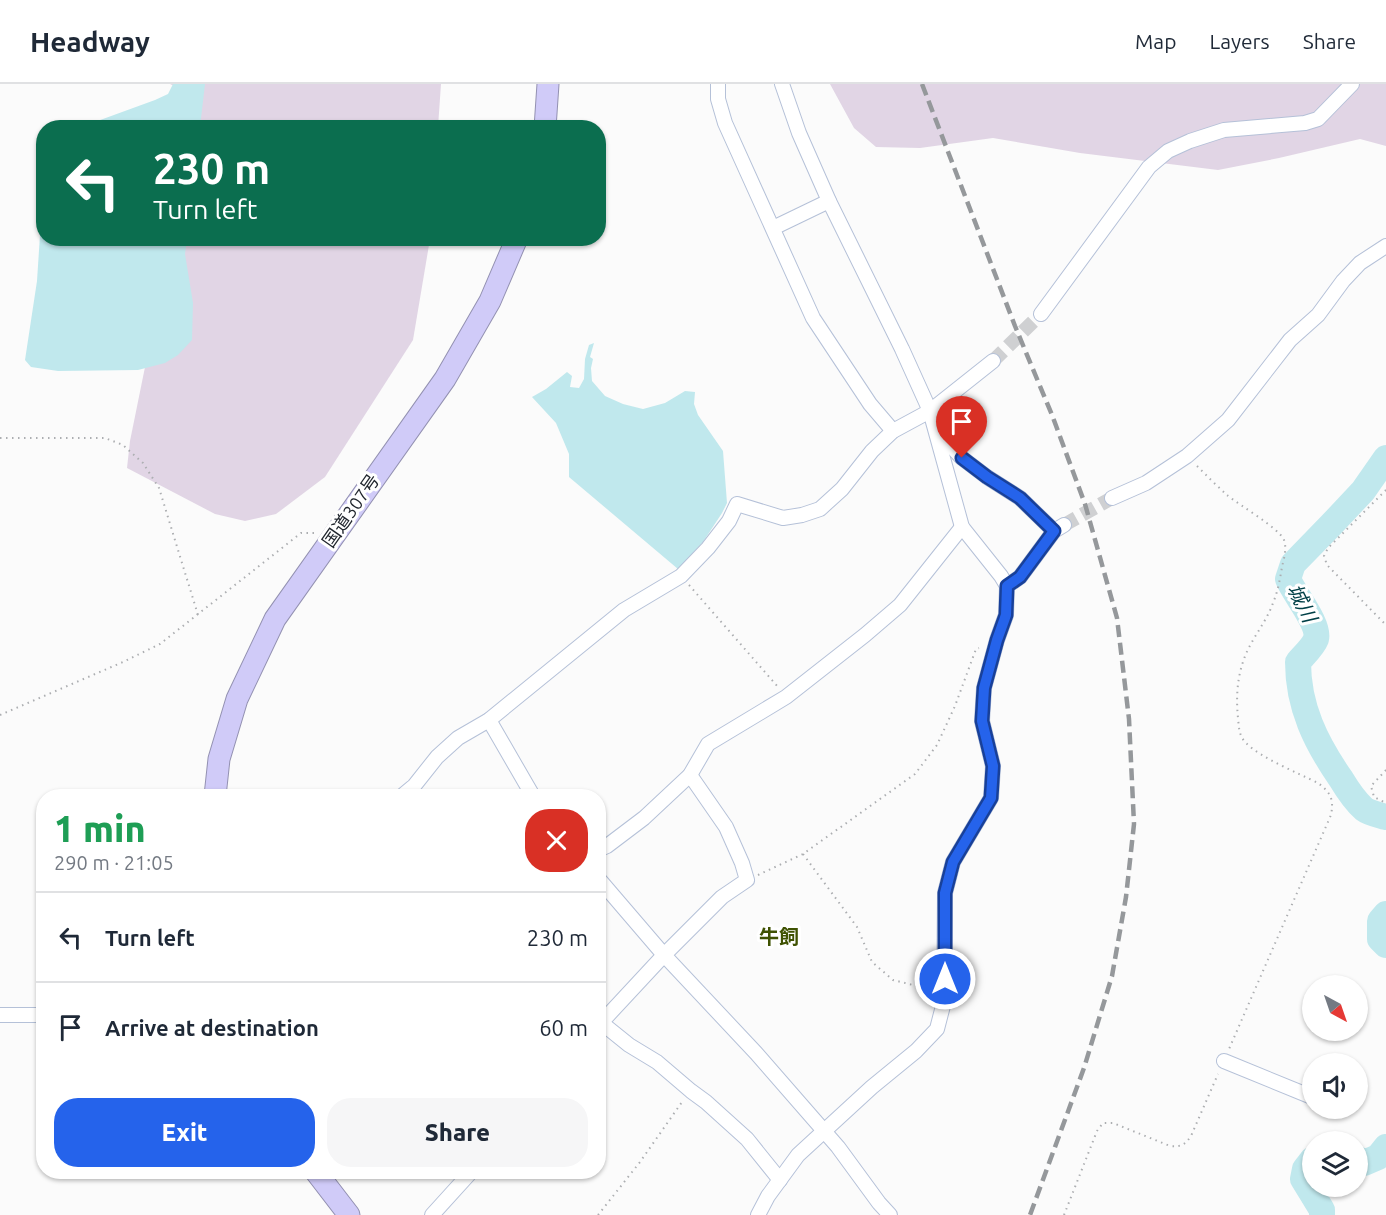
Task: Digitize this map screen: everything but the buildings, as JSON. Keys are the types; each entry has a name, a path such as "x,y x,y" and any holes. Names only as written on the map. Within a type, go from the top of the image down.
{"highway":[{"path":"546,120 548,84"},
{"name":"国道307号","path":"216,789 219,759 237,699 275,619 445,379 490,301 514,246"},
{"path":"321,1179 349,1215"}],"street":[{"path":"718,84 718,99 725,123 813,318 870,404 892,431"},
{"path":"758,1215 768,1196 798,1155 938,1029 944,1002 945,893 953,862 991,798 993,766 982,721 984,688 1006,615 1007,586 962,527 930,411 898,340 829,201 782,84"},
{"path":"1041,314 1149,167 1168,151 1224,130 1305,123 1318,119 1352,84"},
{"path":"773,228 829,201"},
{"path":"1112,498 1146,483 1187,456 1228,420 1290,340 1318,315 1343,281 1360,264 1386,246"},
{"path":"410,789 437,757 458,738 489,720 624,610 681,576 708,548 729,521 737,504 783,518 820,509 842,489 872,451 892,431 930,411 993,361"},
{"path":"936,430 962,458 1059,528 1020,577 1007,586"},
{"path":"606,846 644,818 690,775 708,744 786,697 900,605 962,527"},
{"path":"489,720 529,789"},
{"path":"606,1017 723,897 747,880 742,862 726,827 690,775"},
{"path":"606,887 664,955 756,1053 838,1147 890,1215"},
{"path":"0,1015 36,1015"},
{"path":"606,1027 657,1062 706,1102 747,1139 780,1180"},
{"path":"1224,1061 1302,1093"},
{"path":"432,1215 465,1179"}],"path":[{"path":"0,438 105,438 123,445 143,463 159,488 198,615"},
{"path":"1064,1215 1097,1131 1103,1123 1113,1123 1170,1146 1178,1147 1185,1144 1191,1136 1331,815 1333,804 1326,789 1318,783 1256,752 1240,735 1237,708 1238,678 1253,639 1273,603 1286,550 1285,543 1273,529 1227,495 1187,456"},
{"path":"1386,489 1328,548 1324,556 1326,565 1386,625"},
{"path":"0,715 160,644 301,532 335,533"},
{"path":"681,576 786,697"},
{"path":"747,880 802,854 915,774 937,745 955,706 976,649 997,640"},
{"path":"1386,770 1371,786 1374,796 1386,803"},
{"path":"802,854 856,927 872,962 893,980 921,987 944,1002"},
{"path":"598,1215 640,1162 691,1091"}],"shaded area":[{"path":"170,84 441,84 438,120 192,120 186,92"},
{"path":"830,84 1386,84 1386,146 1360,139 1218,170 1080,153 993,138 920,148 876,147 854,128"},
{"path":"170,246 429,246 413,340 325,477 276,514 245,521 215,514 127,468 130,441"}],"water":[{"path":"173,84 205,84 201,120 100,120 155,100 168,94"},
{"path":"39,246 186,246 185,254 193,303 192,340 178,355 165,363 138,370 58,371 31,367 25,360 37,281"},
{"path":"594,343 590,357 593,359 592,381 605,396 643,409 665,403 685,391 695,392 694,404 698,415 723,451 727,503 703,542 678,569 569,477 569,454 556,423 532,397 567,372 572,376 570,387 579,388 584,379 585,359 589,345"}],"waterway":[{"name":"城川","path":"1386,458 1363,491 1293,564 1288,579 1310,617 1316,633 1315,642 1298,662 1301,694 1310,724 1324,752 1354,799 1366,810 1386,817"},
{"name":"城川","path":"1386,914 1380,921 1380,939 1386,945"},
{"name":"城川","path":"1368,1161 1378,1157 1386,1147"},
{"name":"城川","path":"1314,1197 1322,1210 1322,1215"}],"tunnel":[{"path":"993,361 1041,314"},
{"path":"1064,525 1112,498"}],"railway":[{"path":"922,84 1085,504 1117,618 1129,719 1134,824 1126,897 1112,976 1084,1068 1030,1215"}],"district":[{"name":"牛飼","path":"779,937"}],"route":[{"path":"945,979 945,893 953,862 991,798 993,766 982,721 984,688 1006,615 1007,586 1020,577 1054,531 1020,498 962,458"}]}
